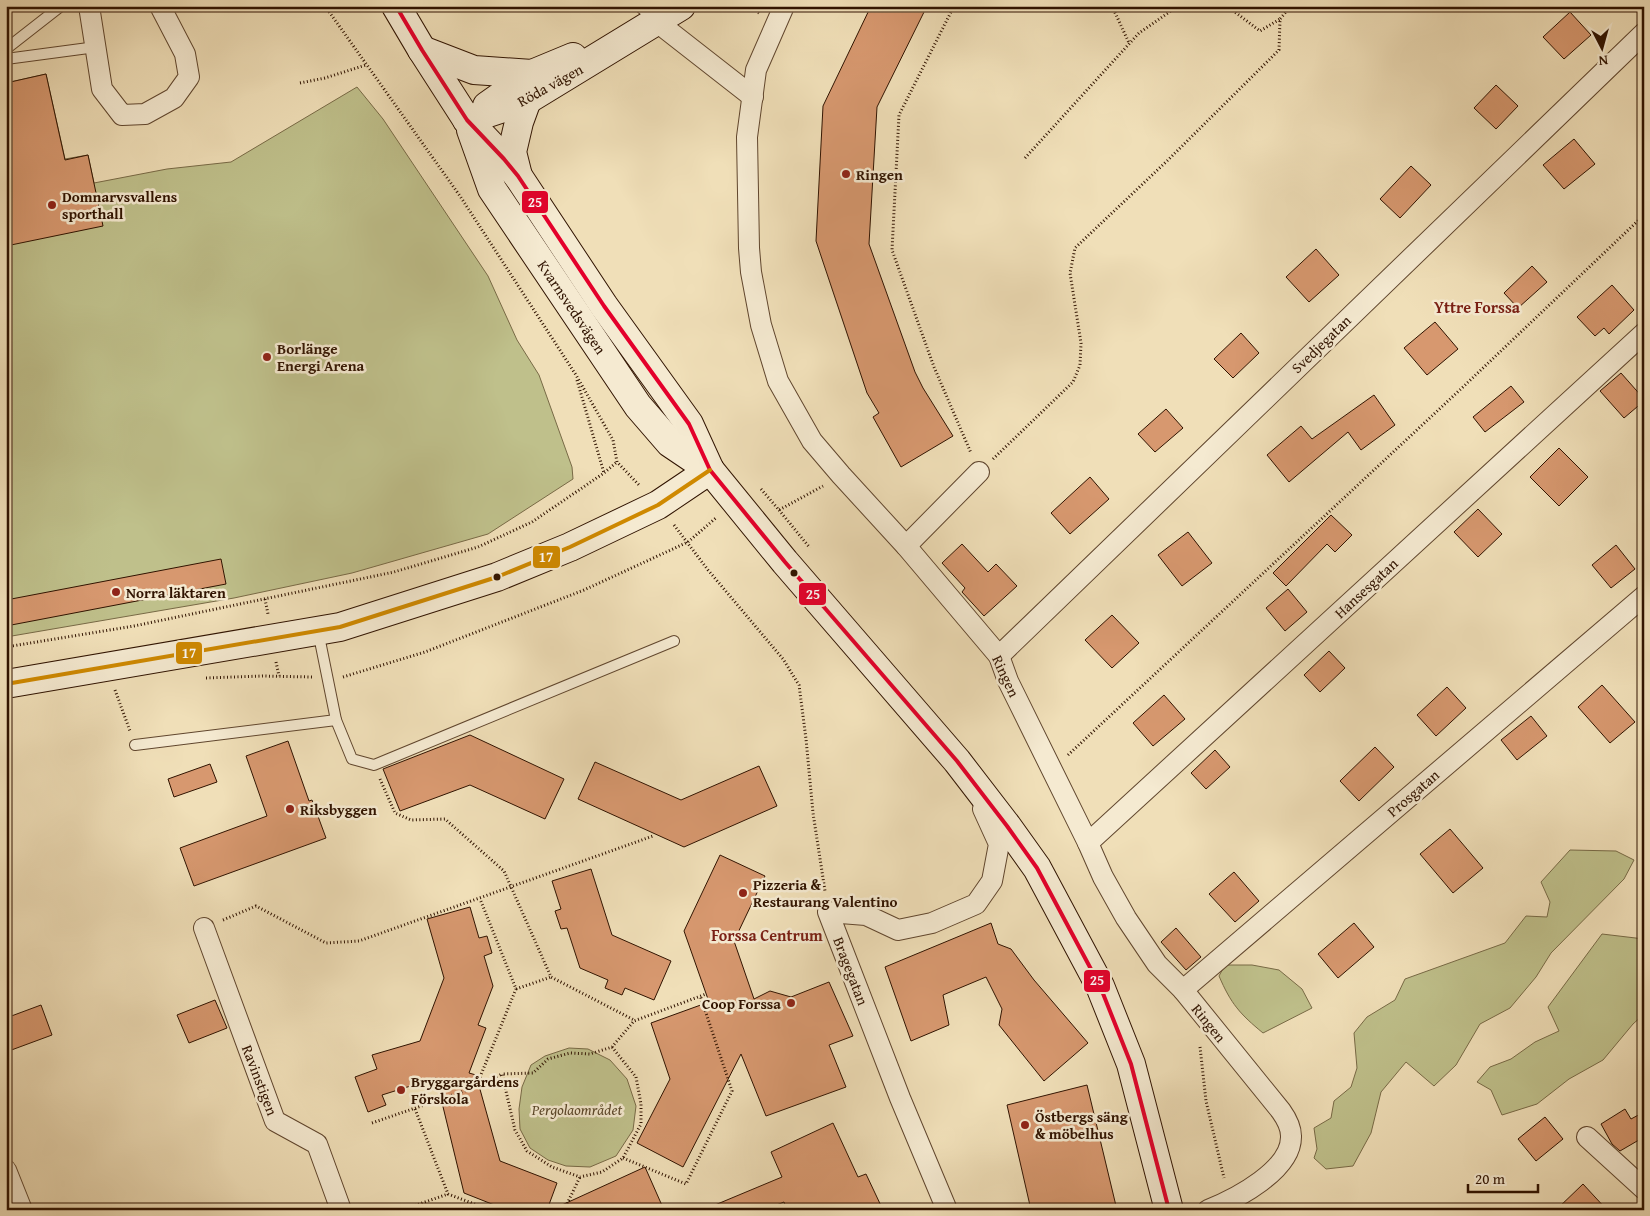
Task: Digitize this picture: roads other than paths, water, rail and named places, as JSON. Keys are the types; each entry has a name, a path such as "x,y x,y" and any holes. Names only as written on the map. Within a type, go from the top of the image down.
{"street":[{"path":"89,6 102,89 122,115 145,114 174,98 189,77 185,54 160,6"},
{"name":"Kvarnsvedsvägen","path":"396,6 422,50 468,120 518,176 604,306 689,424 710,470 785,562 957,761 1037,868 1100,986 1131,1064 1169,1210"},
{"name":"Röda vägen","path":"468,120 532,74 648,14 680,6"},
{"name":"Ringen","path":"784,6 756,70 747,137 751,272 761,325 778,380 812,441 841,476 906,546 999,656 1008,681 1051,770 1103,877 1126,918 1157,964 1182,990 1281,1111 1288,1123 1291,1135 1290,1148 1280,1163 1265,1178 1230,1201 1208,1210"},
{"path":"648,14 753,97"},
{"name":"Röda vägen","path":"468,120 527,100 648,14"},
{"name":"Svedjegatan","path":"999,656 1644,33"},
{"path":"422,50 474,70 532,74"},
{"path":"518,176 512,152 519,122 527,100"},
{"name":"Kvarnsvedsvägen","path":"468,120 492,189 638,406 670,443 710,470"},
{"name":"Hansesgatan","path":"1088,843 1644,333"},
{"path":"6,684 340,627 497,577 570,547 658,505 710,470"},
{"path":"906,546 979,472"},
{"name":"Prosgatan","path":"1182,990 1644,596"},
{"name":"Bragegatan","path":"947,1210 900,1098 828,912 866,915 898,930 932,923 976,904 992,881 999,844 993,828 957,761"},
{"name":"Ravinstigen","path":"204,928 275,1121 317,1144 341,1210"},
{"path":"1587,1137 1644,1189"},
{"path":"6,1170 22,1210"}],"lane":[{"path":"6,49 61,6"},
{"path":"6,59 96,47"},
{"path":"318,630 336,720 352,759 374,765 674,641"},
{"path":"135,745 336,720"}],"place":[{"name":"Ringen","path":"846,174"},
{"name":"Domnarvsvallens sporthall","path":"52,205"},
{"name":"Borlänge Energi Arena","path":"267,357"},
{"name":"Norra läktaren","path":"116,592"},
{"name":"Riksbyggen","path":"290,809"},
{"name":"Pizzeria & Restaurang Valentino","path":"743,893"},
{"name":"Coop Forssa","path":"791,1003"},
{"name":"Bryggargårdens Förskola","path":"401,1090"},
{"name":"Östbergs säng & möbelhus","path":"1025,1125"}],"district":[{"name":"Yttre Forssa","path":"1477,307"},
{"name":"Forssa Centrum","path":"767,935"}],"park label":[{"name":"Pergolaområdet","path":"577,1109"}]}
